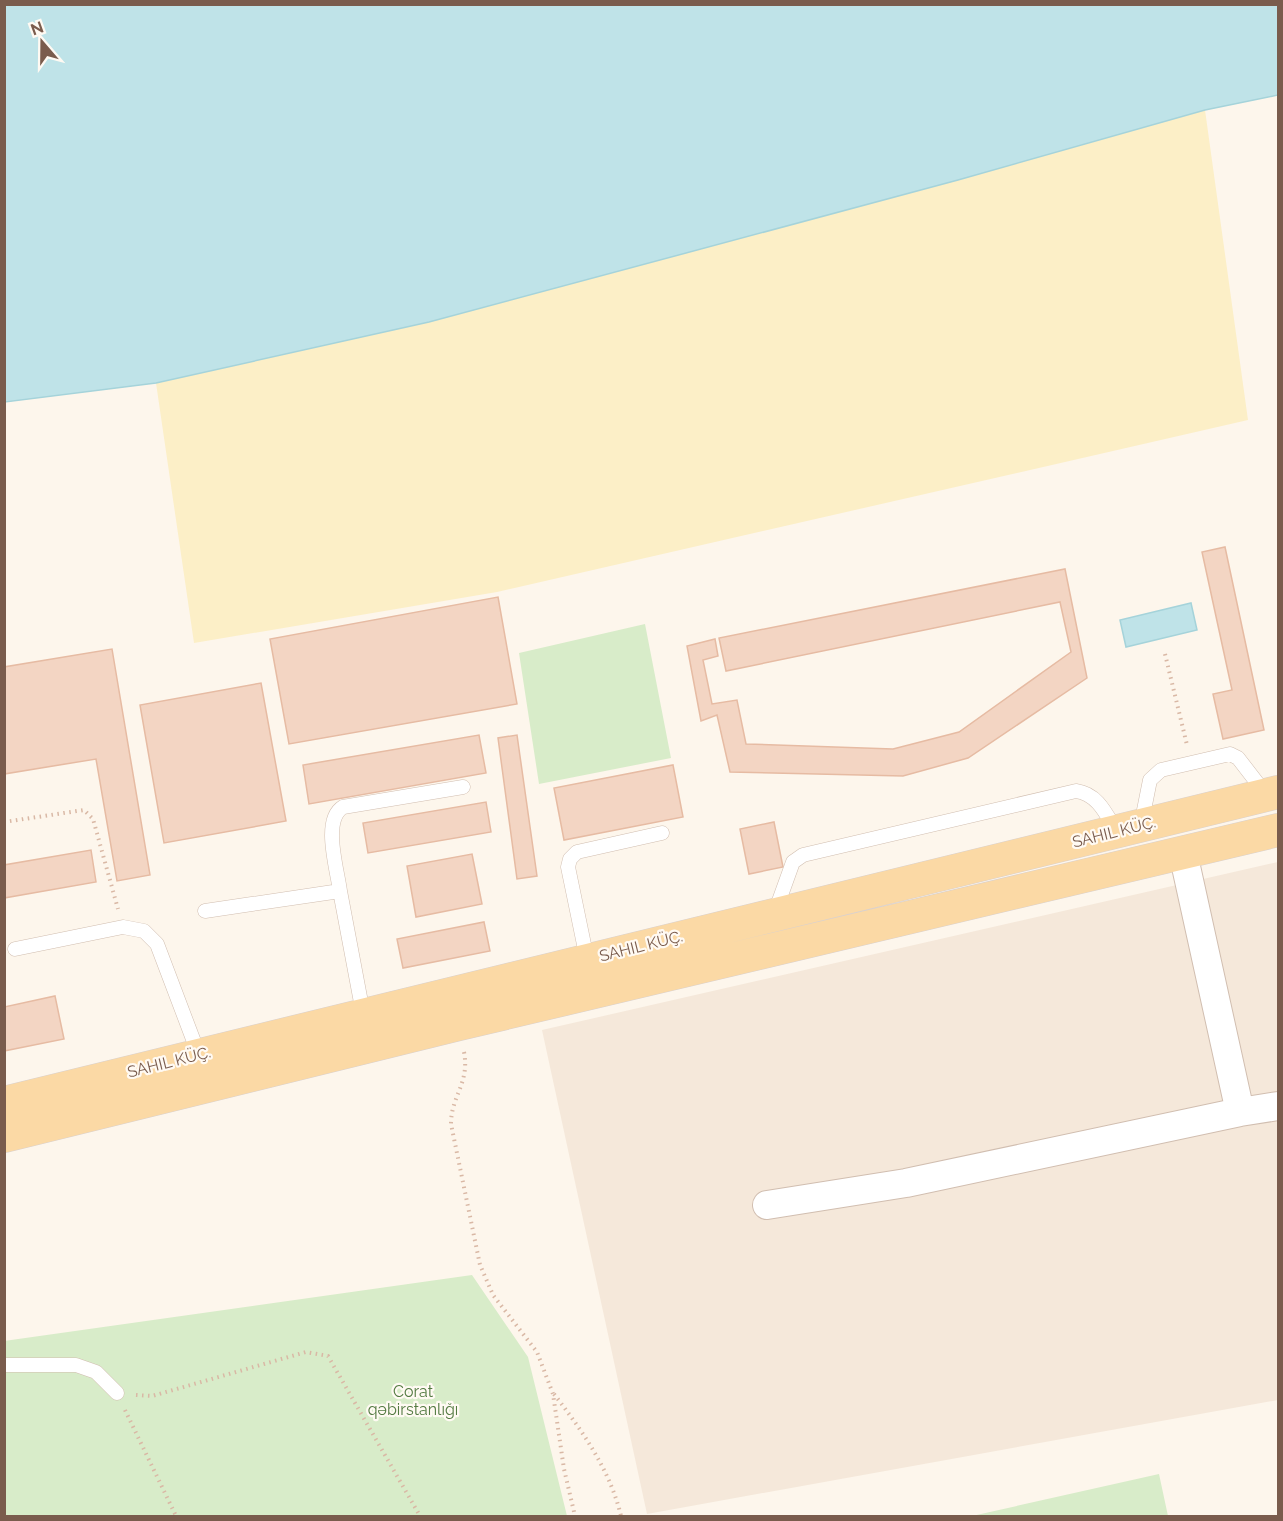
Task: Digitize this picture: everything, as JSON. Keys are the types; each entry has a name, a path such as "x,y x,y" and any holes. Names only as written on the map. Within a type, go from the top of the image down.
{"main road":[{"name":"SAHIL KÜÇ.","path":"4,1103 363,1013 1273,794"},
{"name":"SAHIL KÜÇ.","path":"4,1136 459,1024 1278,830"}],"street":[{"path":"1183,853 1240,1112"},
{"path":"767,1205 906,1183 1240,1112 1278,1106"}],"lane":[{"path":"774,914 793,862 802,855 1076,792 1089,793 1128,829 1150,780 1161,770 1230,754 1238,758 1273,794"},
{"path":"363,1013 340,891 331,824 336,812 343,807 463,787"},
{"path":"587,959 568,867 570,859 577,852 662,833"},
{"path":"205,911 340,891"},
{"path":"15,950 123,927 144,931 157,944 199,1054"},
{"path":"4,1365 76,1365 96,1372 117,1393"}],"path":[{"path":"1165,654 1191,763"},
{"path":"4,822 84,810 93,819 123,927"},
{"path":"459,1024 467,1067 465,1080 451,1111 451,1124 480,1265 493,1295 537,1352 553,1394 564,1469 575,1516"},
{"path":"117,1393 152,1396 306,1352 328,1356 420,1516"},
{"path":"117,1393 176,1516"},
{"path":"553,1394 586,1436 615,1493 621,1516"}],"shaded area":[{"path":"1278,862 1278,1400 647,1514 542,1030"}],"green space":[{"path":"645,624 671,758 539,784 519,653"},
{"name":"Corat qəbirstanlığı","path":"472,1275 528,1357 567,1516 5,1516 4,1341"},
{"path":"1159,1474 1168,1516 972,1516"}],"sand":[{"path":"1205,110 1248,420 497,592 194,643 156,383 429,322 958,180"}],"water":[{"path":"4,5 1278,5 1278,95 1205,110 958,180 429,322 156,383 5,402"},
{"path":"1191,603 1197,630 1126,647 1120,620"}],"building":[{"path":"1225,547 1264,730 1223,739 1213,694 1232,690 1202,552"},
{"path":"1065,569 1087,678 968,758 903,776 730,772 717,715 701,721 687,646 715,639 718,656 703,660 712,704 737,700 746,744 893,749 959,732 1071,652 1060,602 726,671 719,638"},
{"path":"498,597 517,704 289,744 270,639"},
{"path":"112,649 150,875 117,881 96,759 4,774 4,667"},
{"path":"261,683 286,821 164,843 140,705"},
{"path":"479,735 486,773 309,804 303,765"},
{"path":"517,735 537,876 517,879 498,738"},
{"path":"673,765 683,817 564,840 554,788"},
{"path":"486,802 491,832 368,853 363,823"},
{"path":"774,822 783,867 749,874 740,829"},
{"path":"91,850 96,882 4,898 4,865"},
{"path":"472,854 482,904 416,917 407,866"},
{"path":"484,922 490,951 403,968 397,939"},
{"path":"55,996 64,1039 4,1051 4,1007"}]}
